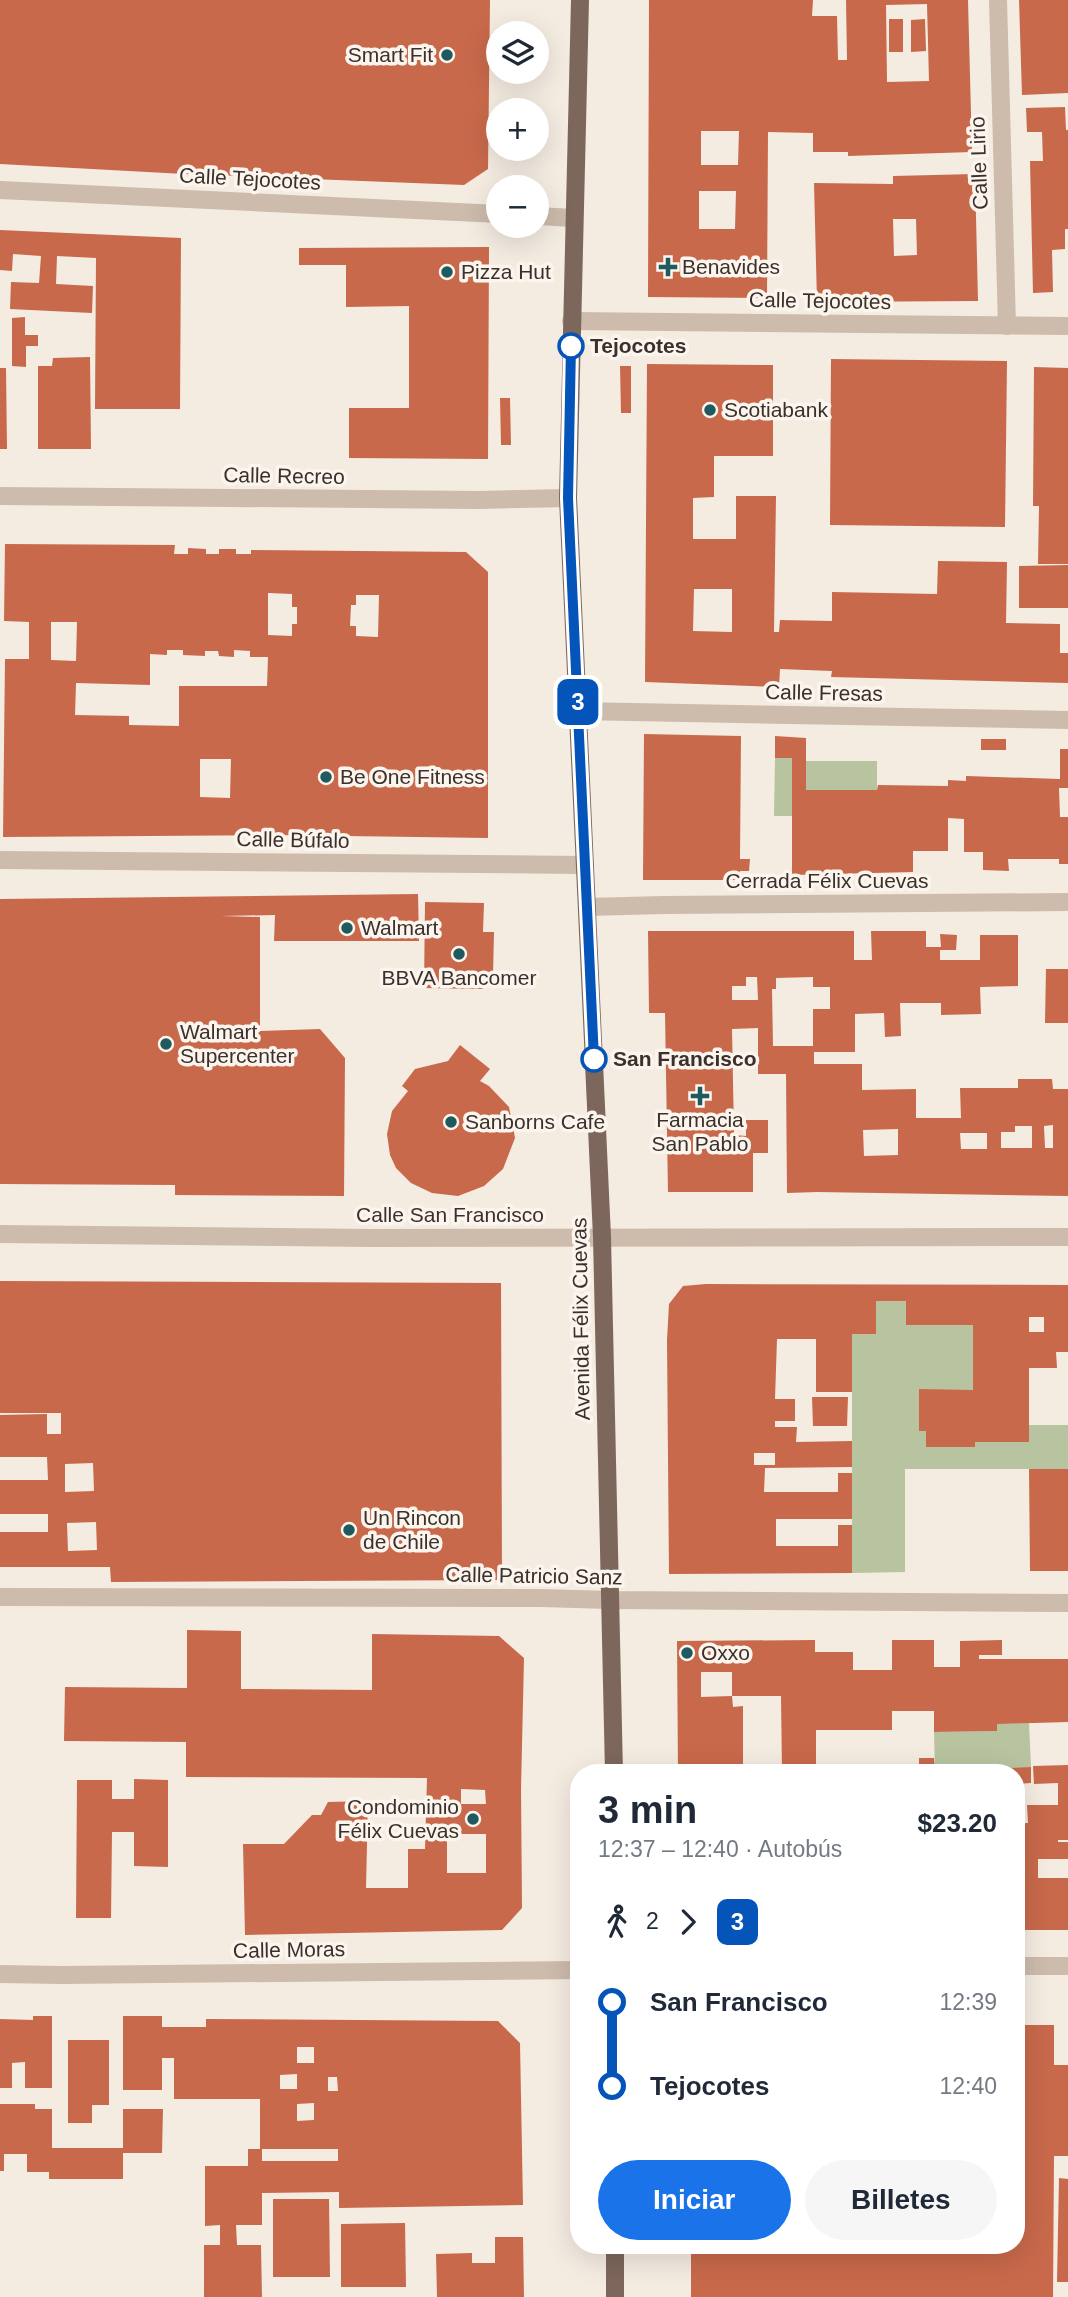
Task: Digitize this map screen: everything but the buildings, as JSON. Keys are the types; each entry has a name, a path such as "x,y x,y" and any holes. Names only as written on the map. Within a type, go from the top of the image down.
{"main road":[{"path":"578,711 568,498 579,0"},
{"name":"Avenida Félix Cuevas","path":"578,711 602,1237 614,1764"},
{"path":"615,2254 615,2297"}],"street":[{"name":"Calle Lirio","path":"998,0 1007,326"},
{"name":"Calle Tejocotes","path":"0,190 486,213"},
{"path":"549,217 573,218"},
{"name":"Calle Tejocotes","path":"571,321 1068,326"},
{"name":"Calle Recreo","path":"0,496 465,500 568,498"},
{"name":"Calle Fresas","path":"578,711 1068,720"},
{"name":"Calle Búfalo","path":"0,860 585,865"},
{"name":"Cerrada Félix Cuevas","path":"587,907 1068,902"},
{"name":"Calle San Francisco","path":"0,1234 371,1238 1068,1237"},
{"name":"Calle Patricio Sanz","path":"0,1597 1068,1603"},
{"path":"1025,1966 1068,1966"},
{"name":"Calle Moras","path":"0,1974 570,1970"}],"green space":[{"path":"775,758 792,758 792,816 774,816"},
{"path":"806,761 877,761 877,790 806,790"},
{"path":"876,1301 906,1301 973,1325 973,1390 919,1390 919,1430 926,1431 926,1447 974,1447 975,1442 1029,1442 1029,1425 1068,1425 1068,1469 905,1469 905,1572 852,1573 852,1334 876,1333"},
{"path":"1029,1723 1031,1767 1025,1767 1025,1764 935,1764 934,1732 996,1731 997,1724"}],"bus line":[{"name":"3","path":"571,346 568,498 594,1059"}],"place":[{"name":"Smart Fit","path":"447,55"},
{"name":"Benavides","path":"668,267"},
{"name":"Pizza Hut","path":"447,272"},
{"name":"Tejocotes","path":"571,346"},
{"name":"Scotiabank","path":"710,410"},
{"name":"Be One Fitness","path":"326,777"},
{"name":"Walmart","path":"347,928"},
{"name":"BBVA Bancomer","path":"459,954"},
{"name":"Walmart Supercenter","path":"166,1044"},
{"name":"San Francisco","path":"594,1059"},
{"name":"Farmacia San Pablo","path":"700,1096"},
{"name":"Sanborns Cafe","path":"451,1122"},
{"name":"Un Rincon de Chile","path":"349,1530"},
{"name":"Oxxo","path":"687,1653"},
{"name":"Condominio Félix Cuevas","path":"473,1819"}]}
